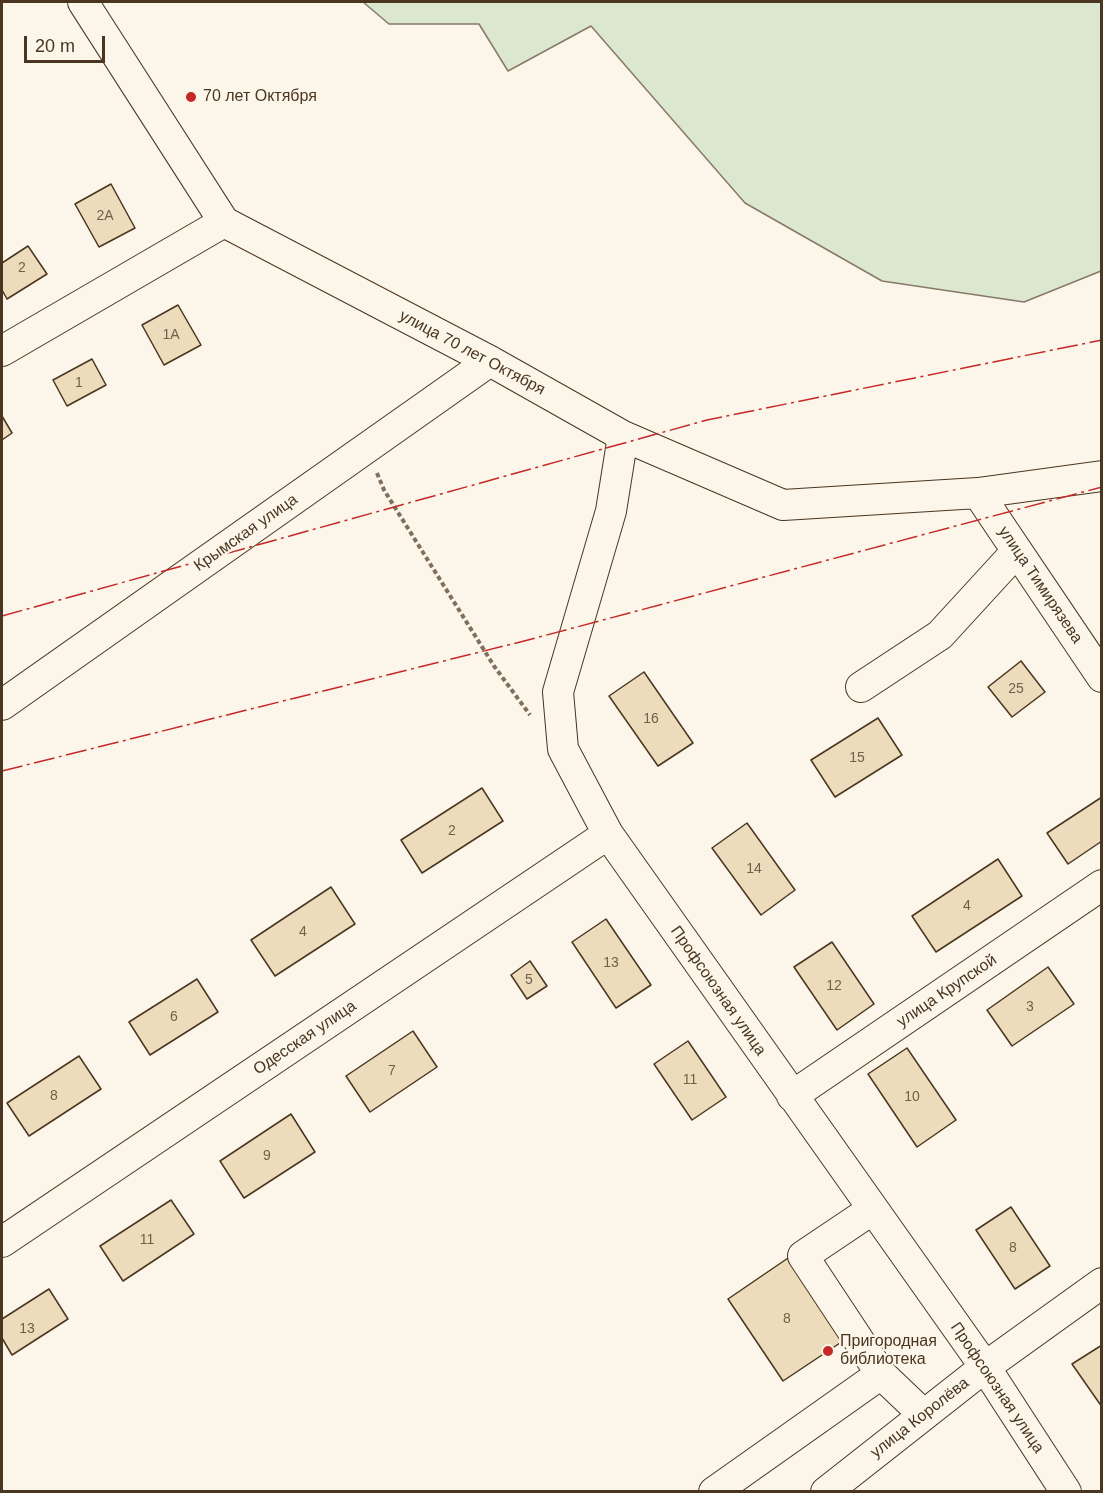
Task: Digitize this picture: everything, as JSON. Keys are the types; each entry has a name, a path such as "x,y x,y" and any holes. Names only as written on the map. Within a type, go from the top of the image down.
{"street":[{"name":"улица 70 лет Октября","path":"83,2 224,222 490,361 623,436 783,505 978,492 1101,476"},
{"path":"2,351 224,222"},
{"name":"Крымская улица","path":"2,705 490,361"},
{"name":"Профсоюзная улица","path":"623,436 611,511 558,692 563,749 608,834 985,1367 1066,1491"},
{"name":"улица Тимирязева","path":"978,492 1101,677"},
{"path":"861,687 940,635 1017,551"},
{"name":"Одесская улица","path":"2,1242 608,834"},
{"name":"улица Крупской","path":"792,1096 1101,885"},
{"path":"873,1209 803,1256 881,1374 924,1415"},
{"name":"улица Королёва","path":"826,1491 985,1367 1101,1283"},
{"path":"714,1491 881,1374"}],"path":[{"path":"367,447 384,490 494,666 534,719"}],"green space":[{"path":"363,2 1101,2 1101,271 1024,302 882,281 745,203 591,26 508,71 479,24 389,24"}],"building":[{"path":"111,184 135,228 99,247 75,204"},
{"path":"28,246 47,274 7,299 2,290 2,263"},
{"path":"178,305 201,345 164,365 142,325"},
{"path":"92,359 106,385 67,406 53,380"},
{"path":"2,416 12,433 2,440"},
{"path":"1021,661 1045,692 1012,717 988,687"},
{"path":"644,672 693,743 658,766 609,696"},
{"path":"878,718 902,755 835,797 811,760"},
{"path":"482,788 503,821 422,873 401,840"},
{"path":"1102,797 1102,841 1068,864 1047,833"},
{"path":"747,823 795,890 761,915 712,848"},
{"path":"998,859 1022,896 936,952 912,916"},
{"path":"331,887 355,924 275,976 251,940"},
{"path":"606,919 651,985 616,1008 572,942"},
{"path":"832,942 874,1004 837,1030 794,967"},
{"path":"530,961 547,986 527,999 511,975"},
{"path":"1048,967 1074,1004 1012,1046 987,1010"},
{"path":"197,979 218,1012 150,1055 129,1022"},
{"path":"413,1031 437,1067 370,1112 346,1076"},
{"path":"688,1041 726,1097 692,1120 654,1064"},
{"path":"907,1048 956,1120 917,1147 868,1074"},
{"path":"79,1056 101,1089 29,1136 7,1103"},
{"path":"291,1114 315,1152 244,1198 220,1161"},
{"path":"171,1200 194,1234 123,1281 100,1246"},
{"path":"1011,1207 1050,1266 1015,1289 976,1230"},
{"path":"791,1256 846,1339 783,1381 728,1299"},
{"path":"49,1289 68,1319 12,1355 2,1338 2,1319"},
{"path":"1102,1345 1102,1407 1072,1364"}],"power":[{"path":"2,616 707,420 1102,340"},
{"path":"2,771 528,640 1102,487"}],"place":[{"name":"70 лет Октября","path":"191,97"},
{"name":"Пригородная библиотека","path":"828,1351"}]}
